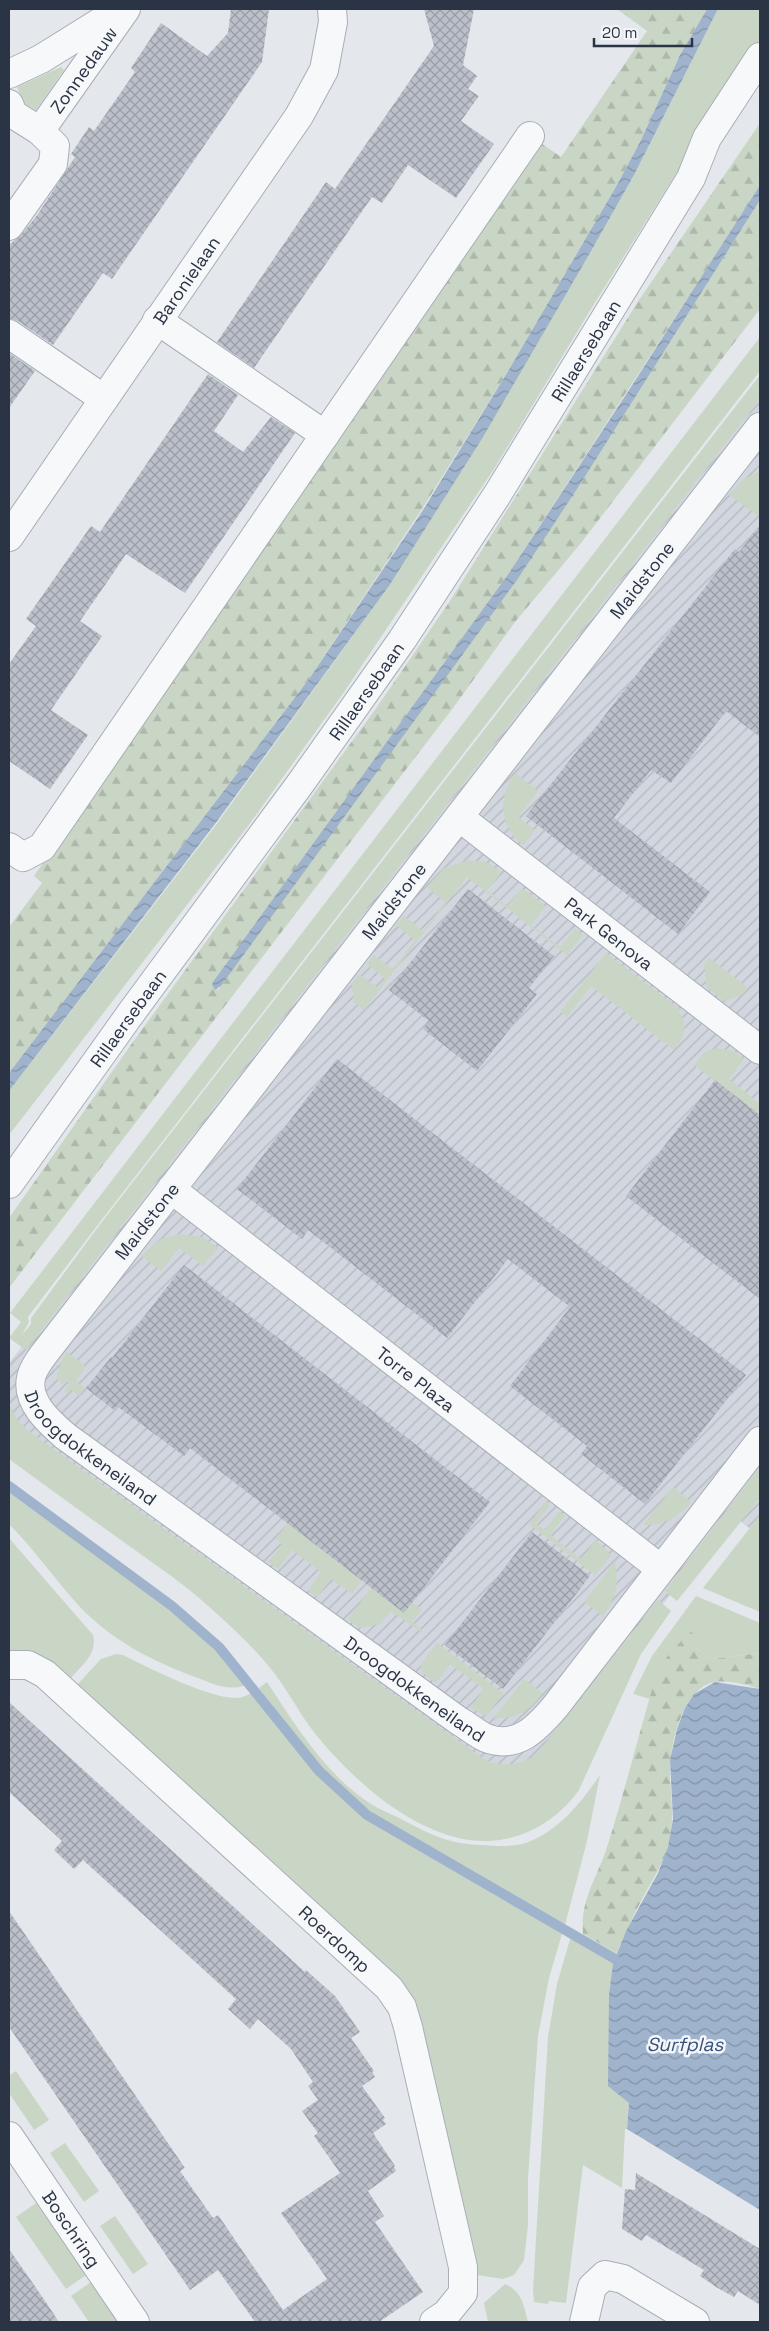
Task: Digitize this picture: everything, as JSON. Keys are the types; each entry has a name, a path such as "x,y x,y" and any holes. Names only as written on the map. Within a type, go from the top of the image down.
{"street":[{"name":"Zonnedauw","path":"9,74 41,59 121,9"},
{"name":"Zonnedauw","path":"40,131 126,9"},
{"name":"Baronielaan","path":"9,537 299,116 324,70 333,22 332,9"},
{"name":"Rillaersebaan","path":"9,1184 131,1013 295,792 402,640 497,495 691,178 707,138 760,57"},
{"name":"Rillaersebaan","path":"691,178 720,147 760,90"},
{"name":"Zonnedauw","path":"9,104 13,114 40,131 55,146 52,164 9,226"},
{"path":"9,847 23,857 42,847 530,136"},
{"path":"157,320 325,435"},
{"path":"9,334 104,399"},
{"name":"Maidstone","path":"31,1376 51,1345 760,426"},
{"name":"Park Genova","path":"459,817 760,1050"},
{"name":"Torre Plaza","path":"171,1189 661,1569"},
{"name":"Droogdokkeneiland","path":"31,1376 30,1386 40,1413 65,1436 452,1715 486,1738 508,1742 533,1731 555,1706 760,1441"},
{"name":"Roerdomp","path":"9,1665 28,1665 45,1674 389,1988 402,2007 463,2268 463,2293 446,2314 434,2322"},
{"name":"Boschring","path":"9,2136 135,2322"},
{"path":"584,2322 592,2287 605,2275 623,2279 695,2322"}],"shaded area":[{"path":"760,399 760,1536 733,1516 545,1753 495,1775 9,1430 9,1363"}],"green space":[{"path":"617,9 707,9 680,55 641,140 617,185 507,373 422,509 309,679 9,1073 9,927 42,883 34,876 538,141 561,157 647,31"},
{"path":"718,9 760,9 760,40 594,304 494,469 344,692 248,826 9,1135 9,1091 216,825 389,586 590,253 634,175"},
{"path":"61,67 64,70 36,110 24,103 17,87"},
{"path":"760,123 760,185 509,573 212,985 218,990 579,486 760,200 760,309 581,543 515,622 453,708 9,1288 9,1218 130,1046 377,707 450,601 639,300"},
{"path":"760,337 760,371 100,1222 28,1317 29,1322 22,1335 31,1324 31,1318 101,1223 760,375 760,399 26,1350 9,1338 21,1322 10,1313"},
{"path":"760,471 760,513 758,516 729,495 744,479"},
{"path":"515,773 538,791 518,817 535,830 523,845 509,829 503,811 505,792"},
{"path":"468,860 486,862 502,872 487,890 507,906 522,888 546,906 531,925 560,947 575,928 583,935 567,955 467,877 364,1010 354,1002 352,984 359,974 378,988 385,979 367,964 374,955 393,969 415,940 396,925 404,916 423,931 445,902 427,887 444,868"},
{"path":"606,953 680,1009 678,1011 682,1016 685,1026 683,1036 674,1050 591,986 567,1017 560,1012"},
{"path":"709,958 748,988 742,995 724,1001 707,988 704,965"},
{"path":"717,1048 734,1051 744,1059 729,1079 760,1104 760,1114 694,1065 705,1052"},
{"path":"179,1234 202,1237 218,1248 203,1266 179,1248 161,1271 141,1256 161,1239"},
{"path":"67,1352 86,1367 76,1381 85,1388 79,1396 71,1390 68,1394 64,1391 70,1384 66,1381 63,1384 56,1379 61,1362"},
{"path":"9,1403 15,1417 27,1430 478,1755 492,1762 514,1764 536,1755 658,1600 671,1611 641,1654 579,1790 572,1799 547,1822 516,1836 505,1839 478,1841 451,1836 424,1825 398,1810 373,1792 351,1772 313,1731 265,1661 204,1602 9,1459"},
{"path":"760,1467 760,1498 677,1601 665,1591"},
{"path":"673,1487 691,1502 670,1520 658,1524 643,1525"},
{"path":"9,1490 163,1603 216,1648 246,1685 233,1688 220,1686 179,1671 134,1649 93,1620 9,1524"},
{"path":"546,1501 550,1504 536,1524 545,1530 559,1511 565,1516 550,1535 581,1559 596,1540 611,1555 595,1575 529,1524"},
{"path":"295,1513 362,1580 352,1594 331,1579 317,1597 308,1591 321,1572 292,1550 278,1569 268,1562 282,1544 276,1539"},
{"path":"760,1515 760,1612 703,1588"},
{"path":"9,1538 93,1635 94,1642 91,1654 69,1680 30,1652 9,1651"},
{"path":"615,1562 617,1577 614,1597 603,1616 584,1602"},
{"path":"371,1588 404,1613 412,1602 422,1610 412,1622 422,1630 421,1632 391,1611 380,1624 359,1628 348,1619"},
{"path":"696,1596 760,1623 760,1653 712,1659 696,1648 655,1679 650,1699 633,1694 652,1656"},
{"path":"690,1631 697,1637 696,1648 712,1659 760,1653 760,1689 732,1682 715,1682 704,1686 694,1695 686,1707 675,1735 670,1763 672,1820 668,1847 661,1865 633,1916 617,1953 583,1934 584,1909 608,1844 655,1679 666,1658"},
{"path":"437,1643 504,1694 486,1716 470,1708 484,1689 450,1664 436,1683 422,1673 421,1664"},
{"path":"116,1654 123,1655 182,1683 217,1695 231,1698 242,1697 253,1692 315,1773 364,1818 562,1934 549,1978 538,2036 528,2178 528,2225 524,2260 514,2275 503,2279 477,2275 416,2009 409,1991 76,1686 101,1659"},
{"path":"524,1679 543,1693 522,1713 509,1717 494,1718"},
{"path":"267,1682 315,1751 343,1782 359,1796 376,1807 450,1841 501,1846 527,1843 543,1835 562,1821 579,1804 600,1775 587,1841 565,1925 434,1854 372,1812 343,1789 316,1764 286,1727 259,1688"},
{"path":"573,1929 617,1953 613,1964 629,2103 627,2129 625,2129 622,2188 583,2165 566,2303 549,2301 548,2304 534,2302 533,2290 548,2037 557,1984"},
{"path":"16,2071 49,2120 34,2130 9,2093 9,2076"},
{"path":"65,2143 99,2191 84,2202 50,2153"},
{"path":"36,2203 86,2275 66,2289 16,2217"},
{"path":"115,2216 148,2264 133,2274 100,2226"},
{"path":"91,2282 118,2322 89,2322 71,2296"},
{"path":"505,2284 519,2295 528,2322 488,2322 484,2303"}],"water":[{"path":"707,9 718,9 634,175 483,437 389,586 215,824 9,1091 9,1073 309,679 423,510 507,373 617,185 641,140 680,55"},
{"path":"760,185 760,200 579,486 517,580 221,986 215,990 212,985 213,982 509,573"},
{"name":"Surfplas","path":"715,1682 760,1689 760,2210 627,2129 629,2103 608,2086 609,1995 613,1964 626,1931 658,1873 668,1847 673,1819 670,1760 677,1729 685,1708 694,1694"}],"building":[{"path":"231,9 269,9 262,62 112,279 103,273 53,345 18,321 9,319 9,245 21,235 38,214 75,157 71,154 89,127 94,131 135,72 131,68 161,23 207,56 228,33"},
{"path":"424,9 474,9 463,65 477,76 468,89 479,96 461,121 494,144 456,198 408,165 382,203 372,197 254,368 217,342 326,182 335,189 434,46"},
{"path":"9,353 35,371 9,408"},
{"path":"208,374 238,395 214,431 243,452 271,417 295,433 185,593 126,554 80,621 102,636 51,710 88,735 50,789 9,761 9,664 36,626 26,619 91,526 100,532"},
{"path":"760,525 760,737 726,711 671,783 651,770 614,818 710,892 678,934 526,816 735,549 739,552"},
{"path":"468,889 554,956 529,988 537,994 477,1071 423,1029 429,1021 389,990"},
{"path":"337,1059 746,1375 645,1504 581,1454 587,1446 510,1386 570,1307 508,1259 447,1338 308,1230 302,1239 237,1189"},
{"path":"715,1080 760,1115 760,1299 626,1196"},
{"path":"184,1265 490,1502 404,1613 190,1448 184,1456 117,1406 114,1410 86,1388 112,1358"},
{"path":"532,1532 590,1576 503,1689 445,1645"},
{"path":"9,1702 305,1972 306,1970 335,1996 360,2032 351,2038 374,2071 372,2072 375,2077 362,2086 385,2118 383,2120 386,2124 373,2133 395,2166 396,2171 368,2191 384,2216 375,2222 423,2292 379,2322 255,2322 218,2270 190,2290 9,2027 9,1911 185,2168 180,2171 213,2218 218,2215 283,2310 327,2279 281,2213 340,2173 314,2136 318,2133 302,2111 318,2100 308,2086 313,2082 291,2049 258,2019 250,2029 228,2009 236,1999 83,1860 74,1869 54,1850 62,1841 9,1792"},
{"path":"636,2173 760,2249 760,2305 738,2291 734,2297 716,2287 700,2276 704,2270 646,2235 642,2241 622,2229 625,2189 635,2190"},
{"path":"9,2249 41,2295 59,2322 9,2322"}],"waterway":[{"path":"9,1486 172,1606 219,1647 319,1771 367,1815 615,1959"}]}
